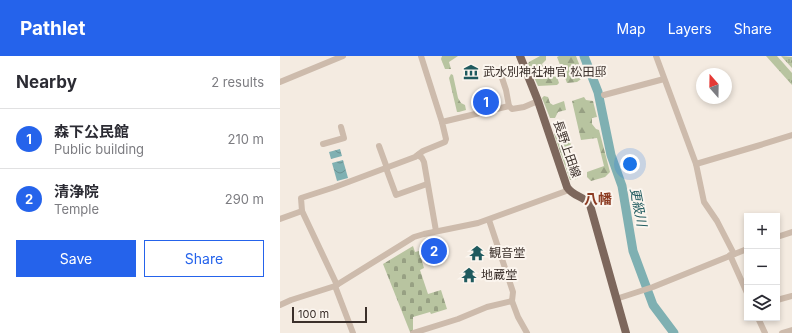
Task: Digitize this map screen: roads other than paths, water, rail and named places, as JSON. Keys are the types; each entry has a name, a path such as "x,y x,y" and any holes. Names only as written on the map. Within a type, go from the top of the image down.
{"main road":[{"name":"長野上田線","path":"520,56 538,101 569,190 586,200 590,205 626,333"}],"street":[{"path":"280,82 344,56"},
{"path":"353,333 336,286 302,211 301,198 387,168 445,142 446,139 442,122 421,56"},
{"path":"656,56 696,164 704,202 718,221 744,285"},
{"path":"502,78 509,106"},
{"path":"604,95 664,79"},
{"path":"442,122 509,106 512,109 524,107 538,101"},
{"path":"323,144 344,138 341,127"},
{"path":"696,164 792,135"},
{"path":"380,146 396,195 427,184"},
{"path":"418,155 424,162 436,231"},
{"path":"280,305 291,300 336,286 414,237 489,220 569,190"},
{"path":"280,219 302,211"},
{"path":"489,220 513,292 512,301 518,317 528,333"},
{"path":"780,236 792,232"},
{"path":"616,299 651,288 744,250"},
{"path":"780,299 792,296"},
{"path":"413,333 458,319 487,307 512,301"},
{"path":"759,321 765,333"},
{"path":"782,333 792,330"}],"water":[{"path":"340,149 342,156 331,159 329,152"},
{"path":"343,160 348,178 337,181 332,163"}],"waterway":[{"name":"更級川","path":"584,56 598,92 611,155 622,186 633,251 653,305 674,333"}],"place":[{"name":"武水別神社神官 松田邸","path":"471,72"},
{"name":"森下公民館","path":"486,102"},
{"name":"清浄院","path":"434,251"},
{"name":"観音堂","path":"477,253"},
{"name":"地蔵堂","path":"469,275"}],"district":[{"name":"八幡","path":"598,199"}]}
